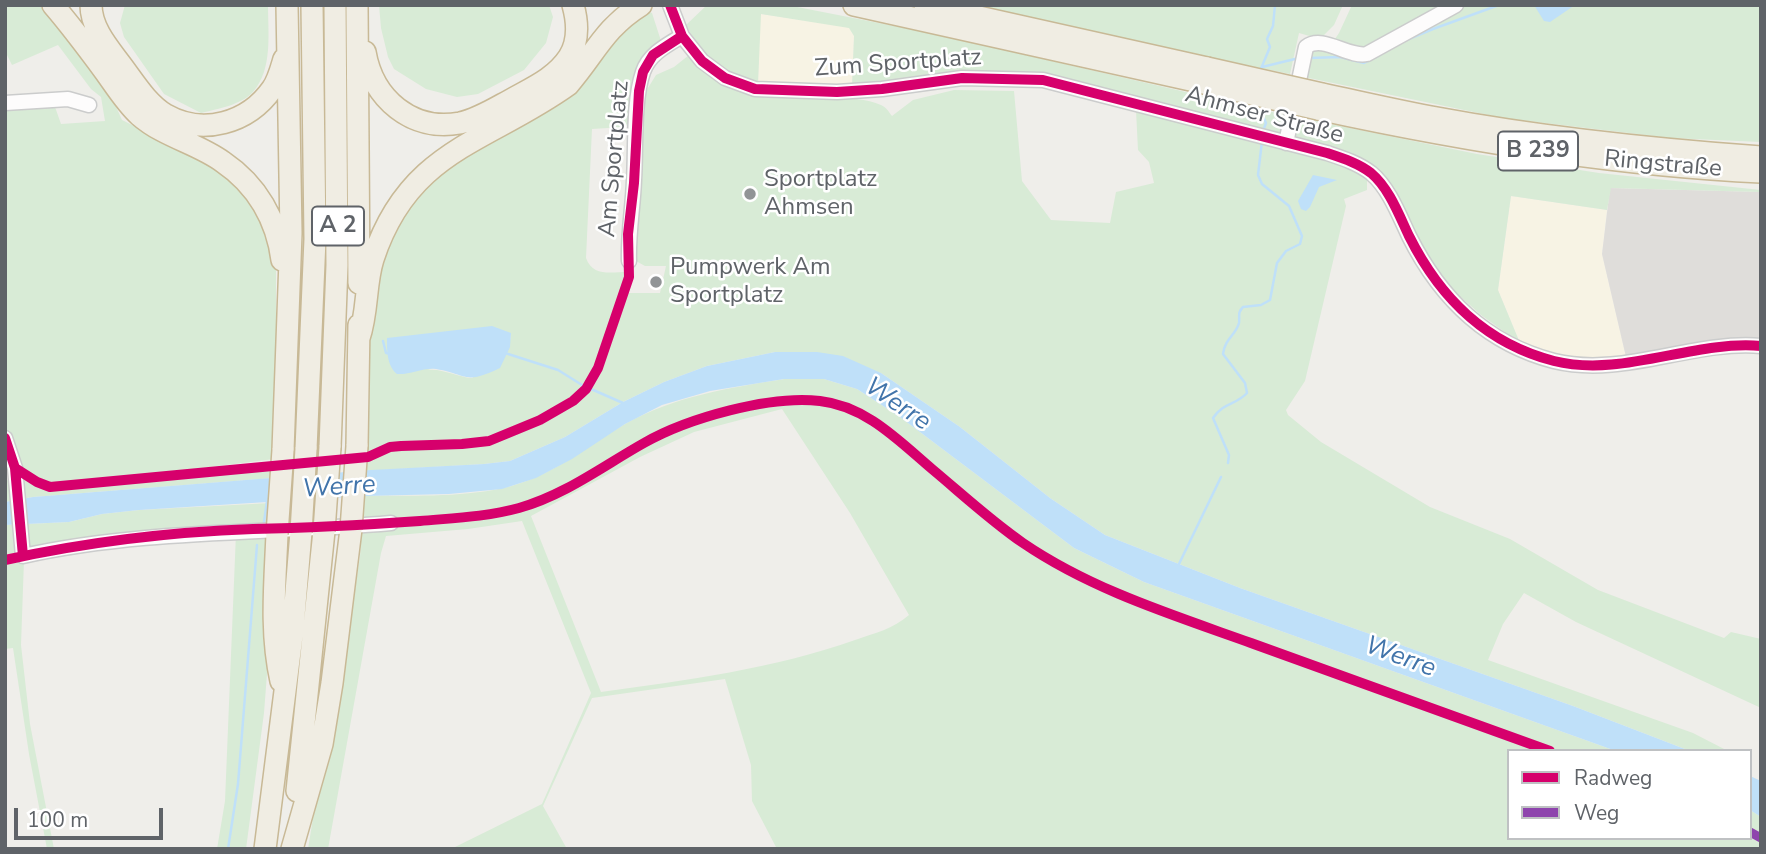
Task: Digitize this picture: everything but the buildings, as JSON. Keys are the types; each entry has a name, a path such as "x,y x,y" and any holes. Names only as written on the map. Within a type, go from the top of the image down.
{"highway":[{"path":"53,5 138,114 160,132 223,161 247,182 261,199 273,222 280,247 289,305"},
{"path":"91,5 94,24 104,42 148,99 167,115 183,122 201,125 232,120 242,117 257,106 273,88 288,44"},
{"path":"284,695 275,655 273,608 289,305 291,154 287,5"},
{"name":"A 2","path":"265,849 293,628 306,449 315,239 312,5"},
{"name":"A 2","path":"290,849 304,741 330,447 337,265 335,5"},
{"path":"357,9 367,66 383,96 396,109 411,118 423,123 444,124 462,122 483,114 547,80 570,55 576,38 577,21 573,5"},
{"path":"359,338 365,322 373,261 386,228 401,201 421,177 451,153 568,85 606,33 641,5"},
{"name":"B 239","path":"853,5 1080,47"},
{"name":"B 239","path":"925,5 1080,47 1320,102"},
{"path":"290,849 321,744 332,684 351,529 357,446 359,338 357,9"},
{"name":"Ringstraße","path":"1320,102 1539,135 1656,149 1761,157"},
{"name":"Ringstraße","path":"1320,102 1423,132 1535,150 1631,164 1761,172"}],"street":[{"name":"Zum Sportplatz","path":"670,5 682,36 711,69 738,85 755,89 838,92 962,78 1043,80"},
{"name":"Ahmser Straße","path":"1282,142 1305,49 1311,43 1323,44 1352,55 1367,54 1456,5"},
{"name":"Am Sportplatz","path":"629,261 628,234 639,91 643,72 653,55 682,36"},
{"name":"Ahmser Straße","path":"1043,80 1327,153 1359,165 1380,182 1436,282 1474,321 1514,347 1578,366 1734,346 1761,346"},
{"path":"5,103 68,99 89,105"},
{"path":"5,438 17,484 23,551 131,537 391,523"}],"shaded area":[{"path":"760,14 849,27 854,36 852,86 758,84"},
{"path":"1610,188 1761,192 1761,339 1752,338 1626,357 1602,254"},
{"path":"1511,196 1607,210 1602,254 1626,357 1579,359 1540,351 1520,343 1498,290"}],"green space":[{"path":"5,5 40,5 50,14 109,91 122,120 215,166 243,190 267,228 276,268 274,459 59,486 274,469 273,478 33,497 5,502 5,481 11,479 5,459 5,107 54,104 61,124 105,121 101,97 91,89 58,45 12,65 5,51"},
{"path":"125,5 268,5 267,62 259,83 253,92 242,100 201,113 164,94 124,37 120,23"},
{"path":"379,5 549,5 553,17 546,43 524,70 478,94 457,97 426,89 394,69 381,28"},
{"path":"707,5 787,5 935,34 1285,115 1281,134 1070,80 1019,73 947,75 852,86 854,36 849,28 761,14 758,84 733,75 714,64 693,37 686,25"},
{"path":"976,5 1343,5 1334,25 1320,39 1299,33 1290,74 1166,49"},
{"path":"1352,5 1440,5 1365,49 1333,42"},
{"path":"1466,5 1761,5 1761,142 1670,138 1503,118 1304,77 1312,50 1319,49 1350,60 1366,61"},
{"path":"646,11 652,13 662,44 649,54 634,120 624,127 592,129 586,258 598,271 628,272 604,347 585,387 562,407 546,416 491,436 460,442 397,444 366,455 371,311 387,242 414,196","holes":["511,334 509,347 472,378 428,370"]},
{"path":"689,55 703,70 720,82 747,94 771,98 868,101 886,108 892,116 913,100 954,90 1014,91 1022,181 1051,220 1110,223 1116,192 1154,183 1149,162 1138,150 1136,110 1348,166 1367,180 1367,190 1344,199 1346,206 1305,381 1286,410 1288,415 1321,442 1430,507 1510,539 1598,590 1724,638 1731,632 1761,639 1761,708 1576,622 1524,593 1503,624 1488,660 1693,733 1724,749 1685,749 1573,706 1240,588 1105,535 1050,498 960,427 881,373 775,352 707,366 664,382 623,402 565,437 510,461 365,471 366,459 392,449 415,446 471,446 516,434 565,410 587,392 606,357 627,293 660,293 666,266 645,266 636,261 643,96 656,75 674,67"},
{"path":"1296,117 1477,154 1599,173 1761,192 1611,188 1607,210 1511,196 1498,290 1520,343 1481,315 1452,289 1429,257 1387,179 1353,154 1293,136"},
{"path":"784,379 824,379 857,389 900,417 1074,548 1144,582 1610,749 1507,749 1507,840 1752,840 1752,811 1761,817 1761,849 777,849 752,801 751,765 725,679 592,698 543,806 567,849 451,849 542,804 591,693 522,521 386,536 328,849 308,849 318,787 336,718 360,556 364,496 469,493 520,483 567,461 644,414 663,406 723,390","holes":["782,409 850,513 909,615 877,633 793,659 730,672 601,692 531,516 640,457 694,432"]},
{"path":"271,503 266,592 267,674 246,849 217,849 225,801 236,533 115,545 24,560 21,645 30,724 54,849 47,849 13,648 5,649 5,525 69,522 102,514 139,510"}],"water":[{"path":"1534,5 1575,5 1550,22 1544,21"},
{"path":"1313,175 1337,180 1319,187 1306,211 1301,209 1298,201"},
{"path":"492,326 511,333 510,347 500,368 480,376 467,377 431,369 397,374 389,363 387,338"},
{"name":"Werre","path":"775,352 817,352 843,356 881,373 960,427 1050,498 1105,535 1240,588 1573,706 1685,749 1610,749 1144,582 1074,548 900,417 857,389 824,379 784,379 710,391 662,405 625,424 572,459 536,478 502,489 139,510 102,514 69,522 5,525 5,502 33,497 510,461 565,437 623,402 664,382 707,366"},
{"path":"1752,777 1761,781 1761,817 1752,811"}],"waterway":[{"path":"1260,71 1270,47 1267,39 1273,26 1275,5"},
{"path":"1404,41 1499,5"},
{"path":"1309,58 1340,57 1364,63 1380,55"},
{"path":"1262,67 1299,58"},
{"path":"1258,105 1266,123 1263,131"},
{"path":"1228,463 1229,455 1213,418 1221,409 1247,393 1245,383 1223,354 1224,349 1238,327 1239,313 1243,307 1261,305 1270,300 1277,263 1286,251 1300,244 1302,236 1289,206 1262,184 1258,175 1262,141"},
{"path":"383,341 386,353 391,354"},
{"path":"505,353 558,370 582,385"},
{"path":"591,389 623,403"},
{"path":"1178,566 1221,477"},
{"path":"264,522 267,501"},
{"path":"228,849 238,784 257,545"}],"marked path":[{"path":"1752,833 1761,838"}],"cycle path":[{"path":"670,5 682,36 702,61 725,78 755,89 837,92 962,78 1043,80 1350,161 1371,173 1383,186 1421,258 1450,298 1467,315 1507,343 1554,361 1606,365 1709,348 1761,346"},
{"path":"15,468 50,487 368,457 390,447 489,441 540,420 573,401 586,389 598,368 629,277 628,234 639,91 643,72 653,55 682,36"},
{"path":"5,560 159,535 420,521 507,511 552,496 644,443 683,425 754,405 800,400 820,401 852,410 881,426 1011,535 1077,575 1163,611 1544,749"},
{"path":"5,438 15,468 23,556"}],"place":[{"name":"Sportplatz Ahmsen","path":"750,194"},
{"name":"Pumpwerk Am Sportplatz","path":"656,282"}]}
